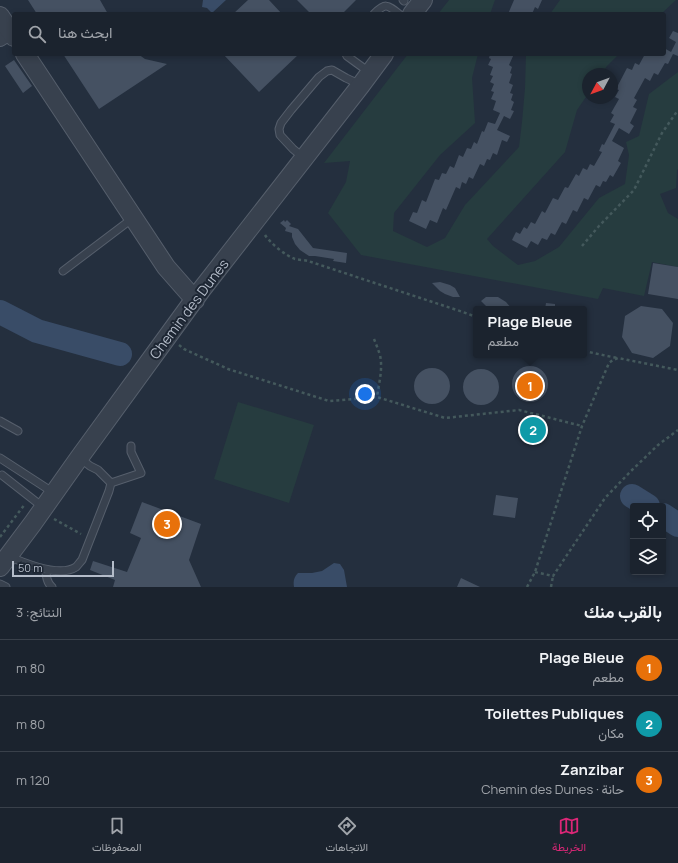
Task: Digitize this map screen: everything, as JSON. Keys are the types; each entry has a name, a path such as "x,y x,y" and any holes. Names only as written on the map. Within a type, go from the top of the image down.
{"street":[{"path":"407,5 423,0"},
{"path":"0,16 8,36"},
{"path":"26,56 166,266 195,300"},
{"name":"Chemin des Dunes","path":"4,558 48,513 54,493 79,458 195,300 383,56"}],"lane":[{"path":"376,12 381,7 387,6 395,12"},
{"path":"348,56 366,79"},
{"path":"305,158 293,149 279,133 282,123 290,110 318,77 326,71 332,70 346,78 366,79"},
{"path":"63,271 134,218"},
{"path":"0,421 18,431"},
{"path":"111,483 141,473 131,452 131,446"},
{"path":"0,458 54,493"},
{"path":"79,458 98,470 111,483"},
{"path":"2,475 48,513"},
{"path":"4,558 46,570 61,571 76,567 82,560 111,483"},
{"path":"46,570 46,578 52,587"},
{"path":"0,584 6,587"}],"path":[{"path":"582,246 634,190 662,133 678,110"},
{"path":"265,235 267,239 278,248 295,259 308,261 473,316"},
{"path":"374,339 380,355 381,364 381,374 377,397"},
{"path":"178,344 184,349 228,369 329,401 377,397 445,418 519,410 582,426"},
{"path":"587,351 678,370"},
{"path":"527,587 535,572 582,426 606,368 613,360 618,358"},
{"path":"550,587 553,576 605,498 658,445 678,430"},
{"path":"48,513 90,539"},
{"path":"535,572 553,576"}],"green space":[{"path":"449,0 495,0 491,12 440,12"},
{"path":"560,0 676,0 663,12 551,12"},
{"path":"406,56 478,56 472,78 475,123 440,155 394,213 393,231 427,247 445,238 465,205 519,147 525,88 526,56 617,56 606,68 582,68 582,103 577,110 565,152 487,239 493,246 518,265 535,261 559,247 599,198 625,184 629,155 626,142 639,136 649,94 678,72 678,169 676,188 660,194 668,213 678,219 678,267 652,262 644,296 603,288 598,299 361,255 328,213 346,182 350,161 324,163"},
{"path":"238,402 314,425 289,503 214,479"}],"water":[{"path":"203,0 226,0 213,12 202,7"},
{"path":"334,563 340,564 344,570 347,587 294,587 294,579 298,573 322,571"}],"building":[{"path":"28,0 100,0 107,12 36,12"},
{"path":"248,0 269,0 280,12 235,12"},
{"path":"297,0 356,0 344,12 309,12"},
{"path":"514,0 542,0 538,9 535,7 533,12 509,12"},
{"path":"673,31 678,33 678,56 673,54 668,64 665,63 658,75 654,73 650,81 645,78 634,98 637,100 633,107 637,109 630,123 634,126 629,134 619,128 612,141 624,148 618,161 621,163 613,177 610,175 606,182 603,181 600,187 596,185 588,200 584,198 577,212 573,210 566,224 562,222 555,235 551,233 547,240 542,238 538,245 531,241 527,248 512,240 516,232 520,234 524,227 527,229 531,222 535,224 542,211 545,213 553,198 558,200 565,187 568,188 576,174 579,176 583,168 587,170 590,164 594,166 602,152 599,151 602,144 604,145 615,124 610,122 614,115 611,113 616,104 618,104 618,85 627,68 632,70 635,63 639,65 644,56 666,56 666,49 671,52 676,42 669,38"},
{"path":"64,56 141,56 145,59 167,64 99,109"},
{"path":"225,56 297,56 259,92"},
{"path":"490,56 513,56 509,65 512,67 510,73 512,74 509,83 513,85 510,93 513,94 511,100 514,102 511,110 514,111 510,119 504,116 497,130 510,136 507,142 502,140 497,155 493,153 490,160 487,159 484,166 480,164 473,179 469,177 466,184 462,182 460,189 456,187 446,210 443,208 437,223 430,220 426,229 409,221 413,212 417,213 422,200 426,202 435,179 439,180 442,173 446,174 450,166 454,168 459,155 463,157 467,148 471,149 474,142 477,144 482,131 484,132 488,122 495,124 500,113 493,110 496,101 491,99 494,92 491,91 494,84 490,82 493,76 490,75 493,67 488,65 491,59 489,58"},
{"path":"14,60 32,86 23,93 5,66"},
{"path":"284,220 285,222 287,220 291,224 289,226 298,229 313,248 347,253 346,263 333,261 334,259 309,256 300,250 295,244 292,233 285,231 286,228 280,223"},
{"path":"653,263 678,267 678,299 648,294"},
{"path":"440,282 455,288 460,297 453,297 445,294 432,283"},
{"path":"486,297 498,297 509,306 486,306 481,301"},
{"path":"546,303 555,304 555,306 546,306"},
{"path":"641,306 662,309 673,323 670,346 653,358 632,353 622,337 625,316"},
{"path":"530,366 543,371 548,384 543,397 530,402 517,397 512,384 517,371"},
{"path":"432,368 445,373 450,386 445,399 432,404 419,399 414,386 419,373"},
{"path":"481,369 494,374 499,387 494,400 481,405 468,400 463,387 468,374"},
{"path":"528,425 540,428 545,432 532,435 526,431 523,426"},
{"path":"496,495 518,498 515,518 493,515"},
{"path":"142,502 201,524 189,560 201,587 113,587 115,580 90,570 93,561 127,572 141,538 130,533"},
{"path":"461,578 480,587 457,587"}],"waterway":[{"path":"0,312 37,331 120,354"},
{"path":"632,496 643,503"},
{"path":"666,517 678,525"}],"place":[{"name":"Plage Bleue","path":"530,386"},
{"name":"Toilettes Publiques","path":"533,430"},
{"name":"Zanzibar","path":"167,524"}]}
